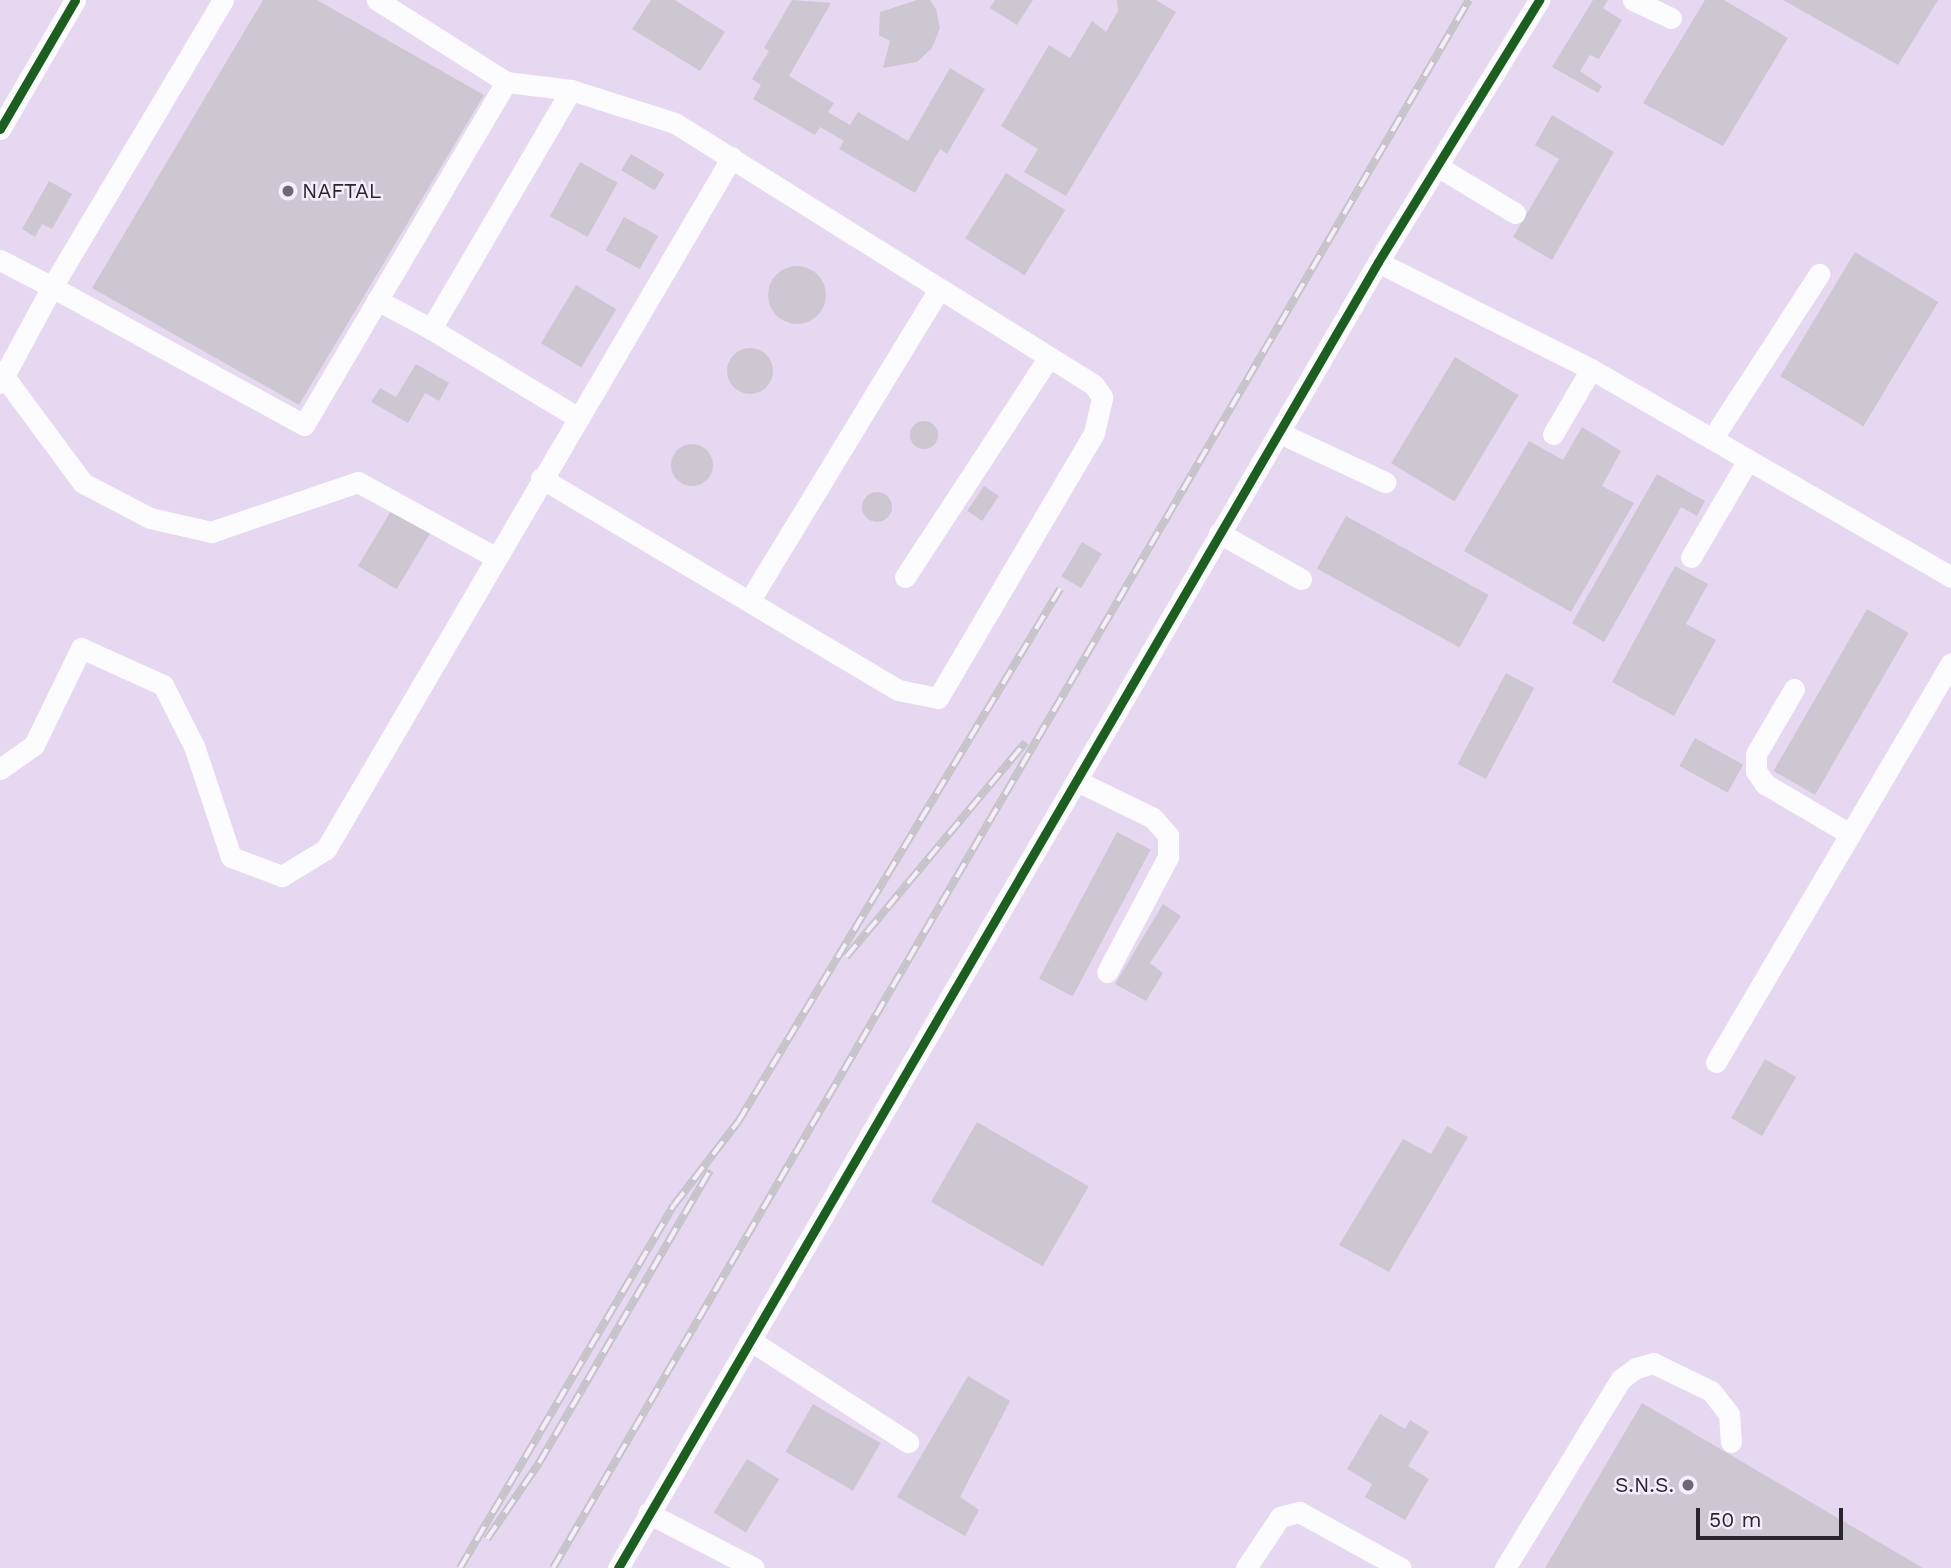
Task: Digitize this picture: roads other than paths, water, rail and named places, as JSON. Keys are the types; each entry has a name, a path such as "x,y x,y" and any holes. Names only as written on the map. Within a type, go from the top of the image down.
{"street":[{"path":"1,126 75,0"},
{"path":"223,0 2,376 83,483 150,518 211,532 358,482 495,558"},
{"path":"377,0 506,82 571,90 675,123 1047,360 1094,385 1102,397 1102,411 938,698 898,690 541,478"},
{"path":"618,1568 1079,782 1219,533 1282,434 1378,262 1539,0"},
{"path":"1633,0 1671,18"},
{"path":"0,260 304,425 506,82"},
{"path":"431,329 571,90"},
{"path":"0,769 5,771 34,745 81,648 163,685 194,746 231,857 282,876 326,849 541,478 732,158"},
{"path":"1437,166 1515,213"},
{"path":"1378,262 1591,369 1951,578"},
{"path":"1712,439 1819,274"},
{"path":"750,600 938,291"},
{"path":"377,300 431,329 577,417"},
{"path":"905,577 1047,360"},
{"path":"1553,434 1591,369"},
{"path":"1282,434 1385,482"},
{"path":"1692,557 1748,460"},
{"path":"1219,533 1301,579"},
{"path":"1716,1062 1951,663"},
{"path":"1794,688 1756,754 1756,771 1765,784 1850,834"},
{"path":"1079,782 1153,818 1168,835 1168,857 1107,972"},
{"path":"751,1341 908,1442"},
{"path":"1506,1568 1621,1379 1636,1368 1653,1363 1711,1391 1729,1414 1731,1442"},
{"path":"1246,1568 1280,1517 1299,1512 1401,1568"},
{"path":"648,1513 754,1568"}],"railway":[{"path":"553,1568 1469,0"},
{"path":"460,1568 674,1205 738,1122 1060,589"},
{"path":"846,957 1026,742"},
{"path":"487,1539 539,1463 710,1170"}],"place":[{"name":"NAFTAL","path":"288,191"},
{"name":"S.N.S.","path":"1688,1485"}]}
